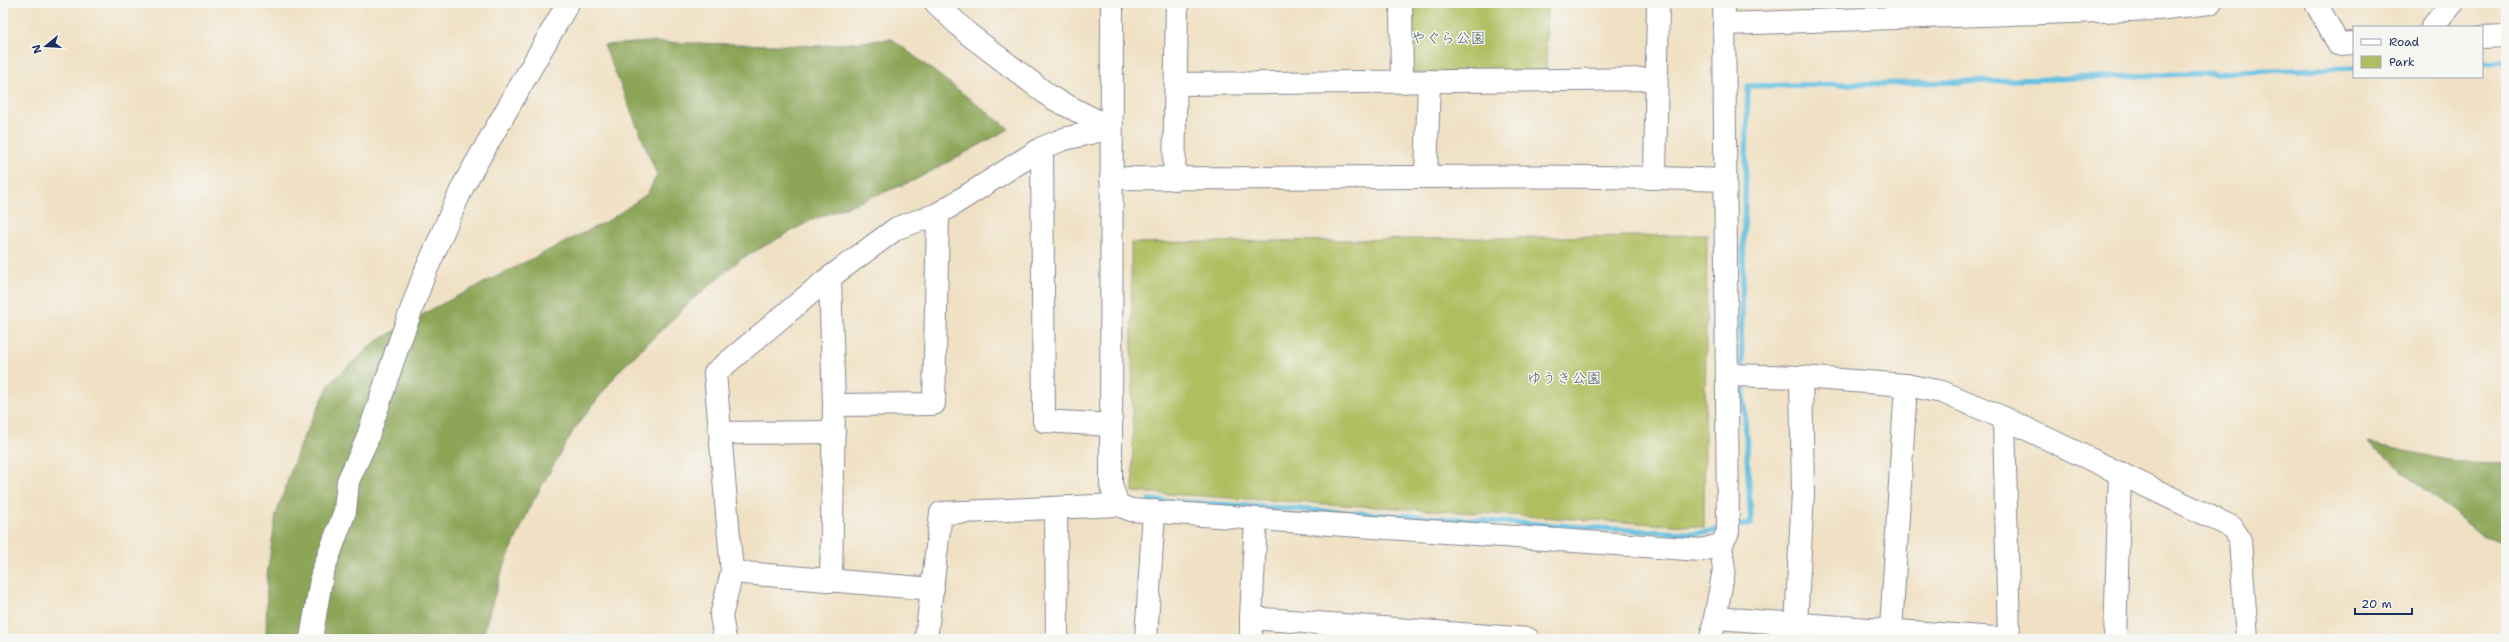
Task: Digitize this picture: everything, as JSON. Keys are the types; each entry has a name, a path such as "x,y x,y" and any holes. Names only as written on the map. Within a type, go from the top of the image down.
{"street":[{"path":"311,639 322,574 346,511 348,482 366,442 397,349 424,275 464,186 568,3"},
{"path":"936,3 967,33 1052,98 1111,128"},
{"path":"1112,3 1111,485 1118,505"},
{"path":"1174,179 1177,3"},
{"path":"1401,3 1402,82"},
{"path":"1655,177 1655,79 1658,3"},
{"path":"2004,418 2010,639 1891,630 1796,625 1713,629 1724,570 1721,545 1728,532 1724,13 2158,9 2210,3"},
{"path":"2316,3 2338,44 2353,43"},
{"path":"2433,26 2452,3"},
{"path":"2483,37 2506,36"},
{"path":"1176,84 1655,79"},
{"path":"1426,176 1429,81"},
{"path":"725,639 721,616 732,572 715,373 830,278 896,228 938,214 1042,148 1064,139 1111,128"},
{"path":"1042,148 1044,421 1111,425"},
{"path":"1111,178 1174,179 1426,176 1655,177 1725,180"},
{"path":"834,404 934,404 938,214"},
{"path":"830,278 834,404 831,581"},
{"path":"1727,375 1801,377 1906,385 1942,392 2004,418 2232,527 2240,540 2247,639"},
{"path":"1796,625 1803,493 1801,377"},
{"path":"1891,630 1906,385"},
{"path":"720,433 834,432"},
{"path":"2115,639 2120,473"},
{"path":"926,639 933,589 940,513 1118,505 1131,510 1701,550 1721,545"},
{"path":"1056,508 1057,639"},
{"path":"1146,639 1154,511"},
{"path":"1256,519 1251,629 1528,639"},
{"path":"732,572 933,589"}],"green space":[{"name":"やぐら公園","path":"1413,3 1547,3 1546,71 1413,73"},
{"path":"892,39 1009,129 913,181 810,221 741,259 691,301 619,371 573,431 531,505 502,571 485,627 484,639 266,639 267,575 276,515 300,444 330,383 374,343 432,309 611,219 647,194 657,175 604,45 648,42 819,46"},
{"name":"ゆうき公園","path":"1707,235 1704,527 1133,492 1131,243"},
{"path":"2368,443 2462,463 2506,464 2506,543 2481,535"}],"waterway":[{"path":"2483,63 2506,62"},
{"path":"1743,372 1741,341 1748,86 1963,82 2353,68"},
{"path":"1732,527 1751,524 1743,381"},
{"path":"1149,500 1695,534 1723,529"}]}
